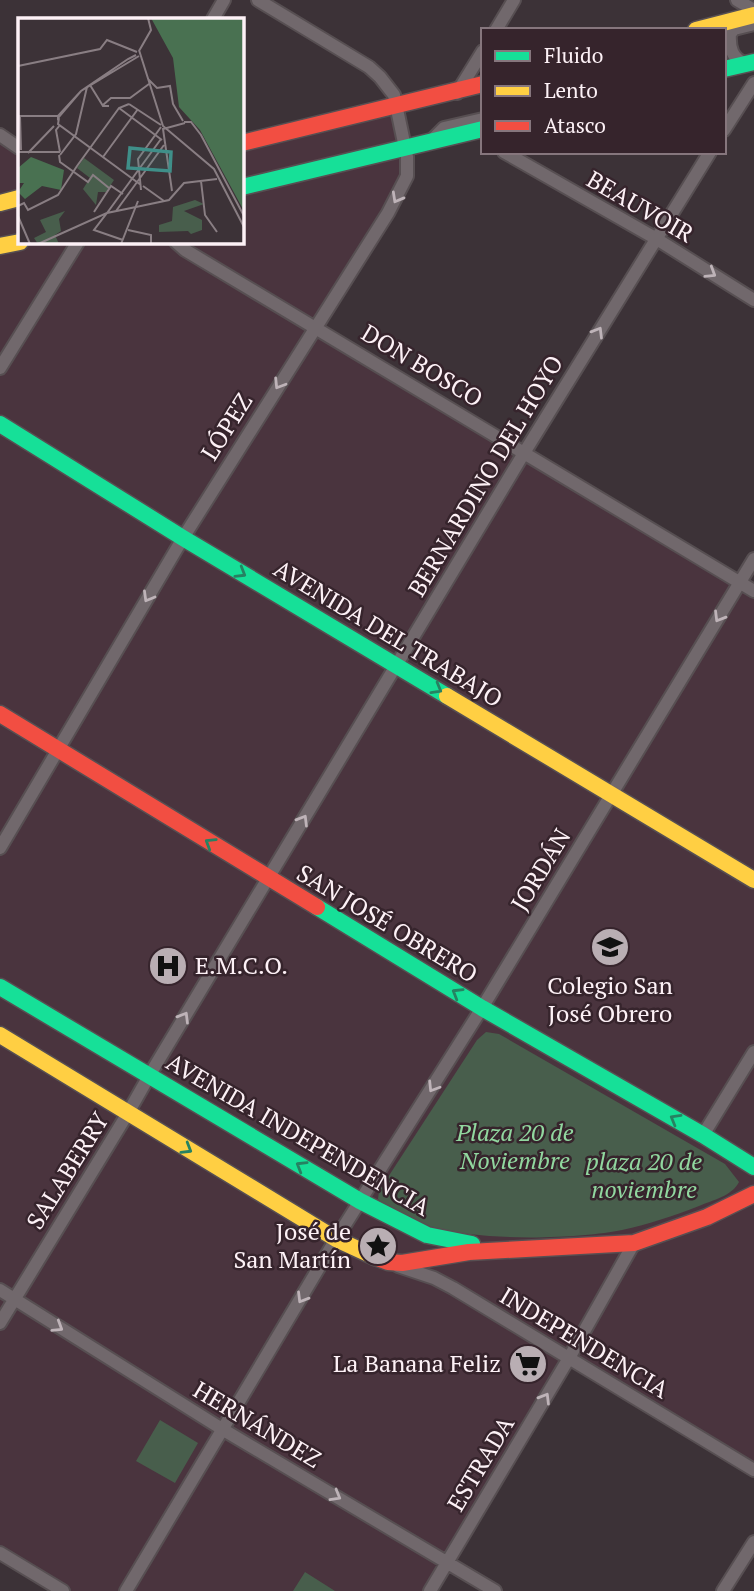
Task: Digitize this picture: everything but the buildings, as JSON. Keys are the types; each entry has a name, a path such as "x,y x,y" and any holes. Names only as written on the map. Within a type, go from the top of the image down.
{"street":[{"path":"214,18 224,0"},
{"path":"258,0 369,67 389,88 396,104 402,132 409,141 418,145"},
{"path":"497,28 514,0"},
{"path":"737,0 754,13"},
{"path":"703,28 754,13"},
{"path":"750,63 738,61 732,52 730,34 734,29 754,24"},
{"path":"402,132 407,115 412,109 456,95 481,54"},
{"path":"726,69 750,63"},
{"path":"726,127 754,83"},
{"path":"243,143 481,85"},
{"path":"418,145 444,128 481,120"},
{"path":"243,187 481,129"},
{"path":"462,134 481,139"},
{"path":"0,135 18,147"},
{"name":"LÓPEZ","path":"0,848 183,538 402,189 418,145"},
{"name":"BEAUVOIR","path":"508,154 655,238 754,300"},
{"name":"BERNARDINO DEL HOYO","path":"149,1076 524,453 709,154"},
{"path":"0,203 18,198"},
{"path":"0,246 18,242"},
{"path":"68,258 69,243"},
{"path":"0,368 77,243"},
{"name":"DON BOSCO","path":"178,244 754,591"},
{"name":"AVENIDA DEL TRABAJO","path":"0,424 183,538 754,880"},
{"name":"JORDÁN","path":"126,1591 336,1239 482,1008 754,559"},
{"name":"SAN JOSÉ OBRERO","path":"0,714 482,1008 754,1167"},
{"name":"AVENIDA INDEPENDENCIA","path":"0,987 399,1222 427,1236 445,1240 519,1248"},
{"path":"0,1035 336,1239 388,1262 415,1262 457,1253 634,1242 706,1217 754,1194"},
{"path":"703,1135 754,1052"},
{"name":"SALABERRY","path":"0,1323 149,1076"},
{"path":"399,1222 423,1246 424,1251 415,1262"},
{"name":"ESTRADA","path":"430,1591 569,1358 634,1242"},
{"name":"INDEPENDENCIA","path":"388,1262 443,1283 754,1470"},
{"name":"HERNÁNDEZ","path":"0,1290 222,1429 495,1591"},
{"path":"723,1591 754,1542"},
{"path":"0,1553 63,1591"}],"shaded area":[{"path":"396,104 407,176 315,326 754,591 754,1470 569,1358 430,1591 63,1591 0,1553 0,135 18,147 18,243 243,243 243,143"}],"green space":[{"name":"Plaza 20 de Noviembre","path":"486,1032 499,1034 725,1164 739,1182 736,1187 716,1199 661,1220 597,1234 493,1236 424,1225 397,1214 378,1199 379,1191 477,1040"},
{"path":"160,1420 198,1443 175,1483 136,1461"},
{"path":"305,1572 335,1591 293,1591"}],"traffic: fast":[{"path":"726,69 754,62"},
{"path":"243,187 481,129"},
{"path":"0,424 183,538 447,696"},
{"path":"317,907 482,1008 754,1167"},
{"path":"0,987 360,1201 427,1235 472,1244"}],"traffic: slow":[{"path":"704,28 754,15"},
{"path":"0,203 18,198"},
{"path":"0,246 18,242"},
{"path":"447,696 754,880"},
{"path":"0,1035 336,1239 375,1257"}],"traffic: jam":[{"path":"243,143 481,84"},
{"path":"0,714 317,907"},
{"path":"375,1257 402,1263 469,1252 634,1243 707,1217 754,1194"}],"place":[{"name":"Colegio San José Obrero","path":"610,947"},
{"name":"E.M.C.O.","path":"168,966"},
{"name":"José de San Martín","path":"378,1246"},
{"name":"La Banana Feliz","path":"528,1364"}],"park label":[{"name":"plaza 20 de noviembre","path":"644,1176"}]}
